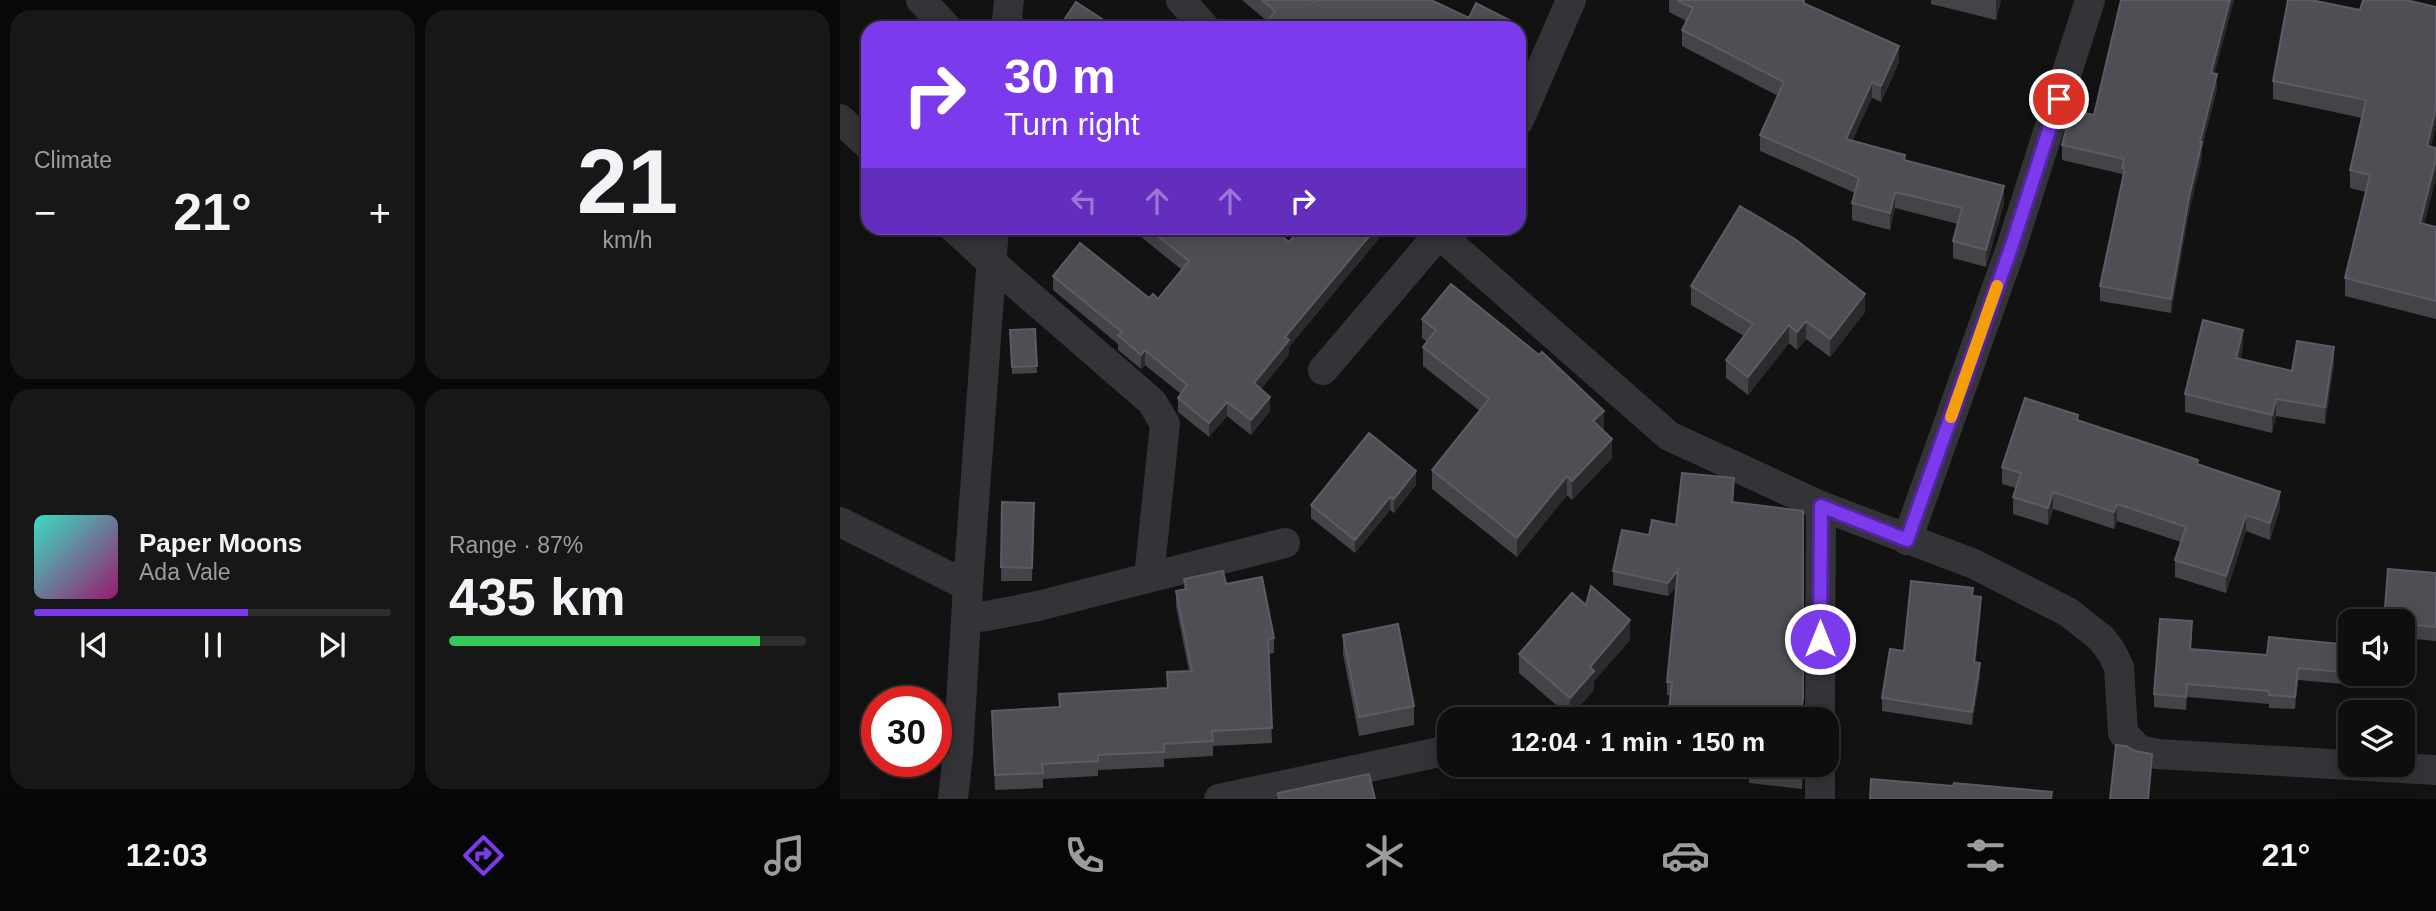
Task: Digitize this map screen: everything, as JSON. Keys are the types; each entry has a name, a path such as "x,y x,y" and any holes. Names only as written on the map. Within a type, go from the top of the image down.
{"street":[{"path":"921,0 940,21"},
{"path":"1007,21 1009,0"},
{"path":"1181,0 1199,21"},
{"path":"1526,104 1571,0"},
{"path":"1907,540 2011,248 2090,0"},
{"path":"840,119 861,138"},
{"path":"962,235 1152,402 1165,424 1149,577"},
{"path":"953,799 993,235"},
{"path":"1323,370 1434,235"},
{"path":"1444,235 1669,436 1821,506 1974,564 2068,612 2101,638 2111,651 2119,667 2123,733 2139,750 2157,754 2436,770"},
{"path":"1820,707 1821,506"},
{"path":"840,522 968,586"},
{"path":"966,618 1038,606 1285,543"},
{"path":"1219,799 1437,753"},
{"path":"1820,777 1820,799"}],"building":[{"path":"1262,0 1431,0 1469,18 1476,3 1511,21 1267,21 1275,11"},
{"path":"1677,0 1804,0 1803,3 1899,46 1881,86 1872,82 1846,139 1905,155 1904,160 2004,186 1986,250 1953,241 1962,208 1895,192 1890,213 1852,203 1859,178 1760,135 1784,82 1682,30 1693,8"},
{"path":"2121,0 2230,0 2211,73 2217,74 2200,142 2171,299 2100,286 2125,168 2122,168 2124,159 2062,145 2071,110 2094,115"},
{"path":"2288,0 2311,0 2360,10 2363,0 2406,0 2436,7 2436,108 2427,146 2436,148 2436,159 2420,223 2436,227 2436,301 2345,278 2370,175 2350,170 2366,100 2273,81"},
{"path":"1076,2 1105,21 1064,21"},
{"path":"1740,206 1795,239 1865,294 1830,339 1806,321 1797,332 1789,325 1748,377 1726,360 1753,324 1691,286"},
{"path":"1157,235 1280,235 1289,242 1294,235 1370,235 1285,337 1289,340 1254,383 1270,397 1251,420 1227,402 1209,423 1178,398 1187,385 1145,350 1141,355 1118,335 1122,332 1053,276 1080,243 1149,298 1153,294 1158,299 1189,261"},
{"path":"1451,284 1539,355 1542,352 1604,411 1593,421 1612,439 1572,481 1567,476 1517,538 1432,470 1489,399 1423,347 1436,330 1422,319"},
{"path":"2203,320 2243,330 2236,358 2292,371 2297,341 2334,347 2325,407 2276,399 2272,415 2185,394"},
{"path":"1035,329 1037,366 1012,367 1010,330"},
{"path":"2025,398 2078,415 2077,420 2198,460 2197,464 2280,492 2270,523 2246,515 2226,576 2175,560 2186,527 2117,504 2114,512 2053,492 2048,508 2013,497 2021,473 2002,467"},
{"path":"1369,433 1416,471 1394,499 1390,497 1355,540 1311,505"},
{"path":"1682,473 1734,478 1732,502 1803,511 1802,707 1669,707 1672,682 1667,682 1678,570 1668,583 1613,571 1622,530 1649,535 1652,520 1676,525"},
{"path":"1002,502 1034,503 1032,568 1001,567"},
{"path":"2388,569 2436,573 2436,627 2415,625 2415,609 2385,609"},
{"path":"1223,571 1226,584 1262,577 1274,638 1268,639 1272,728 1212,731 1213,741 1164,744 1164,752 1098,755 1098,761 1042,764 1043,773 995,775 992,711 1060,707 1059,694 1168,688 1167,672 1192,671 1176,591 1187,589 1184,579"},
{"path":"1911,581 1973,588 1972,596 1981,597 1974,662 1980,663 1972,712 1882,698 1890,649 1904,651"},
{"path":"1591,586 1630,620 1590,667 1594,671 1570,698 1519,654 1572,593 1586,605"},
{"path":"2160,619 2192,621 2190,649 2267,655 2269,637 2338,644 2338,672 2298,668 2295,697 2269,695 2269,691 2187,684 2186,697 2154,694"},
{"path":"1398,624 1414,706 1359,717 1343,635"},
{"path":"2116,745 2152,754 2148,799 2110,799"},
{"path":"1369,774 1375,799 1279,799 1278,793"},
{"path":"1871,779 2052,792 2051,799 1870,799"}],"slow traffic":[{"path":"1951,417 1997,286"}],"route":[{"path":"1820,639 1821,506 1907,540 2011,248 2059,99"}]}
